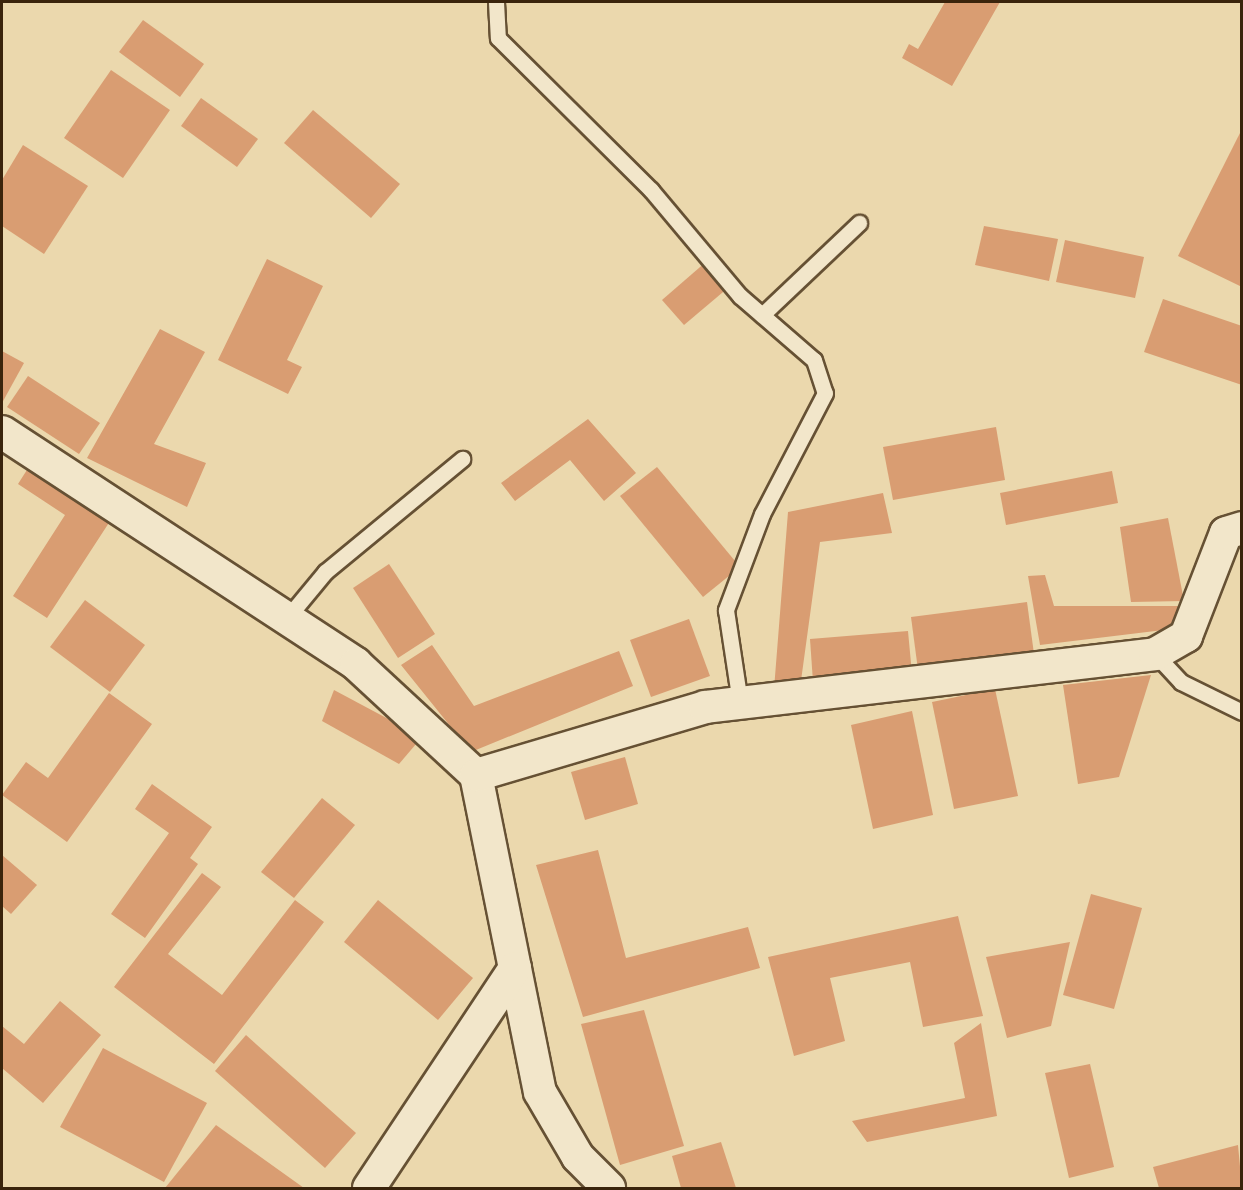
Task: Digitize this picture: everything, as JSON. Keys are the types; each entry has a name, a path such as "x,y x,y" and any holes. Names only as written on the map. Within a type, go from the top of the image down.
{"street":[{"path":"2,432 356,664 476,775 540,1092 578,1157 609,1188"},
{"path":"476,775 705,707 1155,654 1186,636 1226,533 1240,525"},
{"path":"369,1188 514,968"}],"lane":[{"path":"496,2 498,38 651,190 740,296 814,360 825,393 762,514 726,610 740,702"},
{"path":"762,315 859,223"},
{"path":"287,618 325,572 462,459"},
{"path":"1155,654 1181,682 1242,712"}],"building":[{"path":"945,2 1000,2 952,86 902,58 909,44 918,49"},
{"path":"143,20 204,64 180,97 119,52"},
{"path":"111,70 170,110 123,178 64,138"},
{"path":"201,98 258,139 237,167 181,126"},
{"path":"313,110 400,184 371,218 284,143"},
{"path":"1242,129 1242,287 1178,256"},
{"path":"23,145 88,186 44,254 2,226 2,180"},
{"path":"984,226 1058,239 1049,281 975,265"},
{"path":"1065,240 1144,257 1135,298 1056,282"},
{"path":"267,259 323,286 287,360 302,367 288,394 218,360"},
{"path":"707,261 729,287 684,325 662,300"},
{"path":"1163,299 1242,326 1242,385 1144,352"},
{"path":"160,329 205,352 154,444 206,463 187,507 87,458"},
{"path":"2,351 24,363 2,403"},
{"path":"28,376 100,423 79,454 7,407"},
{"path":"588,419 636,473 604,501 570,460 515,501 501,483"},
{"path":"996,427 1005,480 893,500 883,447"},
{"path":"32,462 114,515 47,618 13,596 65,515 18,484"},
{"path":"657,467 740,567 703,597 620,496"},
{"path":"1112,471 1118,503 1006,525 1000,493"},
{"path":"883,493 892,533 820,542 800,688 774,689 788,512"},
{"path":"1168,518 1184,601 1131,602 1120,527"},
{"path":"389,564 435,634 398,658 353,588"},
{"path":"1045,575 1054,606 1188,606 1180,628 1040,645 1028,576"},
{"path":"85,600 145,645 110,692 50,647"},
{"path":"1027,602 1034,654 918,670 911,617"},
{"path":"689,619 710,676 651,697 630,640"},
{"path":"908,631 912,674 813,682 810,639"},
{"path":"432,645 474,706 619,651 633,686 471,752 401,665"},
{"path":"1151,675 1119,777 1078,784 1063,685"},
{"path":"995,689 1018,796 954,809 932,702"},
{"path":"334,690 422,737 399,764 322,721"},
{"path":"109,693 152,724 67,842 2,795 26,762 48,778"},
{"path":"912,711 933,815 873,829 851,725"},
{"path":"625,757 638,804 585,820 571,772"},
{"path":"152,784 212,827 190,858 198,864 145,938 111,914 169,833 135,809"},
{"path":"322,798 355,825 294,898 261,872"},
{"path":"598,850 626,958 748,927 760,968 583,1017 536,865"},
{"path":"2,855 37,885 11,914 2,906"},
{"path":"202,873 221,887 168,954 222,995 295,900 324,922 214,1064 114,987"},
{"path":"1091,894 1142,908 1114,1009 1063,995"},
{"path":"378,900 473,978 438,1020 344,942"},
{"path":"958,916 983,1016 923,1027 910,962 830,978 845,1041 794,1056 768,957"},
{"path":"1070,942 1051,1026 1007,1038 986,957"},
{"path":"60,1001 101,1035 43,1103 2,1068 2,1026 24,1044"},
{"path":"644,1010 684,1146 620,1165 581,1024"},
{"path":"981,1023 997,1116 867,1142 852,1121 965,1098 954,1043"},
{"path":"246,1035 356,1133 325,1168 215,1071"},
{"path":"103,1048 207,1103 164,1182 60,1127"},
{"path":"1090,1064 1114,1167 1069,1178 1045,1073"},
{"path":"216,1125 304,1188 165,1188"},
{"path":"721,1142 736,1188 681,1188 672,1156"},
{"path":"1238,1145 1242,1188 1159,1188 1153,1167"}]}
